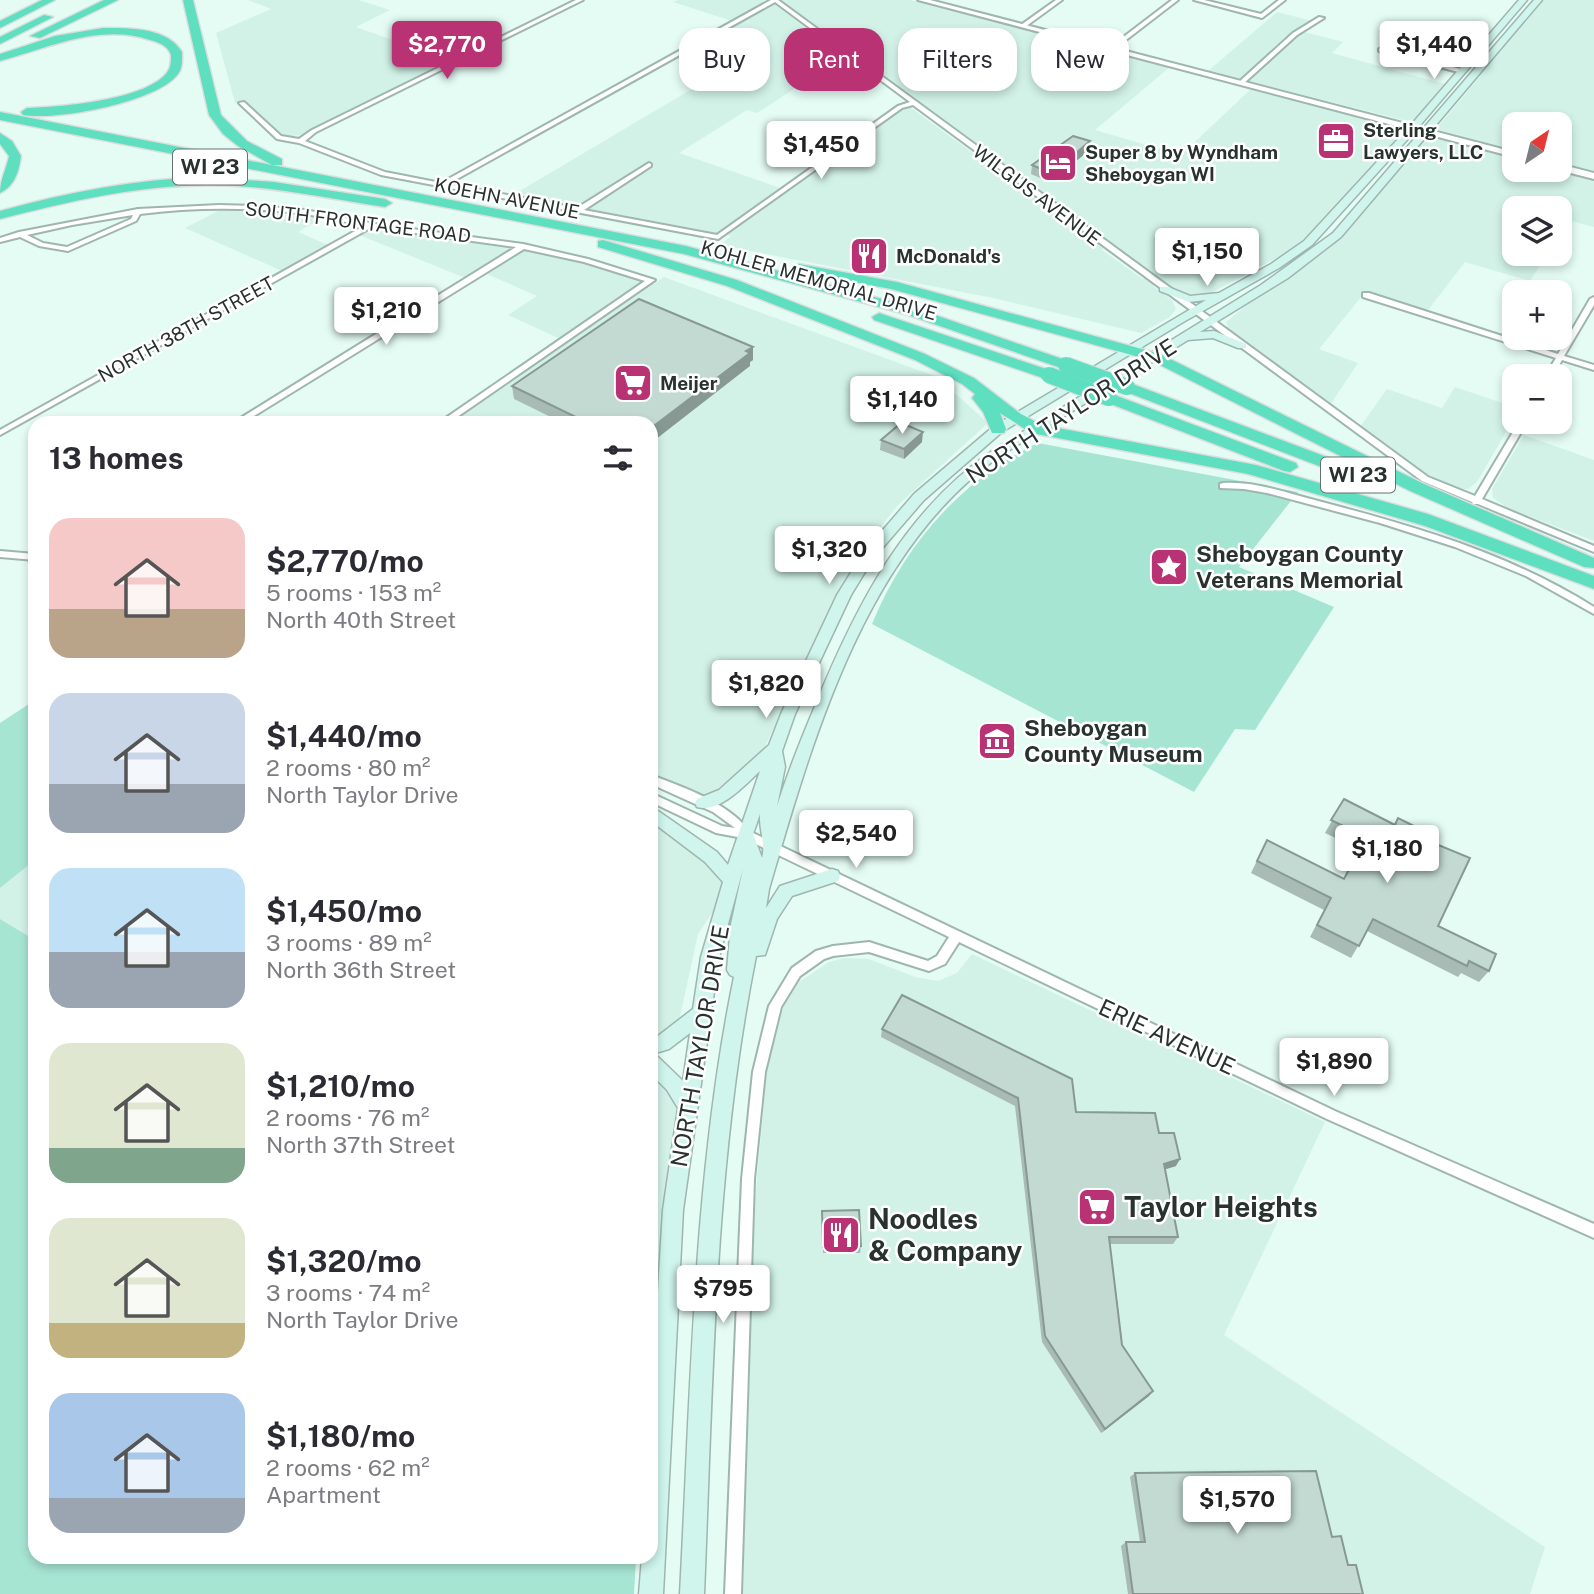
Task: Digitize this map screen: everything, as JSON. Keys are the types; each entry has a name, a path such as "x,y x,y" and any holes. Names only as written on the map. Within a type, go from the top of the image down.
{"highway":[{"path":"0,25 50,0"},
{"path":"0,56 113,0"},
{"path":"188,0 212,106 222,126 233,137 266,157 290,167 395,192"},
{"path":"0,41 71,6"},
{"path":"0,56 60,39 114,32 156,38 170,45 178,57 173,70 161,82 122,100 94,107 0,113"},
{"name":"KOHLER MEMORIAL DRIVE","path":"0,113 686,250 910,311 1066,365 1593,559"},
{"name":"KOHLER MEMORIAL DRIVE","path":"0,126 603,244 730,274 841,305 1049,375 1594,583"},
{"path":"0,137 16,156 12,174 0,189"},
{"path":"0,215 89,193 200,181 270,185 421,208"},
{"path":"603,244 724,280 868,336 958,375 1015,417 1037,429 1250,469 1433,522"},
{"path":"686,250 892,285 1154,356 1416,488 1593,559"},
{"path":"868,336 964,386 988,406 998,429"},
{"path":"1174,344 1209,384"}],"main road":[{"name":"NORTH TAYLOR DRIVE","path":"658,1472 673,1210 710,957 745,834 776,746 808,666 861,566 919,497 998,429 1233,291 1308,243 1413,128 1523,0"},
{"name":"NORTH TAYLOR DRIVE","path":"692,1594 713,1220 734,1015 772,848 804,747 826,692 884,573 910,535 968,475 1210,322 1307,258 1337,234 1538,0"},
{"path":"1164,289 1190,299 1211,298 1233,291"},
{"path":"1174,344 1213,334 1242,346"},
{"path":"703,803 725,794 738,784 776,746"},
{"path":"772,848 765,830 765,821 777,780 776,746"},
{"path":"658,817 710,857 732,880"},
{"path":"734,1015 739,923 754,858 745,834"},
{"path":"734,1015 775,906 790,889 832,876"},
{"path":"658,1044 702,1013"},
{"path":"658,1069 674,1084 688,1107"},
{"name":"NORTH TAYLOR DRIVE","path":"651,1594 653,1564"}],"street":[{"name":"WILGUS AVENUE","path":"775,0 1424,480 1593,559"},
{"path":"442,185 775,0"},
{"path":"922,0 939,2 1031,28"},
{"path":"1023,26 1059,0"},
{"path":"1129,35 1175,0"},
{"path":"1197,0 1262,16 1282,0"},
{"path":"300,141 310,133 576,1"},
{"path":"1241,83 1300,30 1321,19"},
{"path":"1381,50 1462,71"},
{"path":"1129,54 1502,152"},
{"name":"KOEHN AVENUE","path":"242,103 279,138 300,141 383,174 718,237 900,107 914,103"},
{"path":"577,211 649,165"},
{"path":"1572,170 1594,176"},
{"name":"SOUTH FRONTAGE ROAD","path":"0,240 138,211 189,207 260,208 320,214 372,225 463,234 608,264 651,280 453,416"},
{"path":"19,234 41,245 68,249 134,220 138,211"},
{"name":"NORTH 38TH STREET","path":"30,416 372,225"},
{"path":"248,416 523,246"},
{"path":"1366,295 1594,368"},
{"path":"1556,364 1594,299"},
{"name":"NORTH 38TH STREET","path":"0,433 28,417"},
{"path":"1476,502 1516,434"},
{"path":"1223,486 1239,485 1301,499 1423,534 1524,572 1567,593 1594,611"},
{"path":"0,554 28,554"},
{"name":"ERIE AVENUE","path":"658,782 737,821 745,834"},
{"name":"ERIE AVENUE","path":"658,800 720,830 745,834 1331,1115 1594,1231"},
{"path":"733,1594 748,1179 759,1072 775,1006 789,979 820,955 853,947 869,947 929,966 942,960 956,936"}],"shaded area":[{"path":"248,0 359,0 390,10 356,27 452,61 301,135 284,137 246,102 235,103 216,33 271,9"},
{"path":"766,0 732,21 673,2"},
{"path":"780,0 911,0 1031,31 1031,91 1129,91 1129,56 1170,67 1095,130 1181,155 1252,88 1399,126 1404,130 1312,233 1282,255 1207,295 1191,297 1177,293 1165,283 1153,286 1172,300 1176,309 1170,317 1141,333 993,298 720,245 731,236 513,195 689,91 770,91 770,28 728,28","holes":["808,20 819,28 884,28 884,76 898,86 898,28 1017,28 1017,91 904,91 1021,178 1014,183 910,107 789,191 679,153 747,110 757,113 791,91 784,91 784,28 807,28 802,24","1110,242 1150,272 1143,279 1102,250"]},
{"path":"1544,0 1594,0 1594,171 1572,165 1572,112 1502,112 1502,147 1436,129"},
{"path":"1277,12 1313,21 1297,30 1343,42 1332,53 1445,84 1414,119 1407,121 1208,71"},
{"path":"1436,136 1502,154 1502,182 1572,182 1572,173 1594,179 1594,227 1572,221 1572,196 1502,196 1502,266 1539,266 1531,280 1465,262 1428,310 1366,291 1319,349 1358,363 1330,405 1233,333 1226,322 1264,291 1327,250 1427,138"},
{"path":"222,209 322,218 298,232 328,245 282,271 185,228"},
{"path":"375,231 432,234 535,250 607,267 654,284 664,277 937,377 988,423 898,505 871,539 833,599 764,749 724,790 708,796 696,795 658,777 658,416 456,416 567,342 508,315 537,296 478,270 465,278 357,234"},
{"path":"1455,387 1502,403 1502,434 1505,434 1477,482 1468,489 1459,489 1423,472 1360,427 1387,389 1442,408"},
{"path":"1524,435 1594,460 1594,541 1508,508 1493,498 1492,489"},
{"path":"658,822 689,846 721,877 717,906 698,934 680,1017 671,1030 658,1036"},
{"path":"28,866 28,936 0,919 0,888"},
{"path":"972,954 1325,1122 1224,1335 1545,1547 1530,1594 743,1594 751,1242 767,1070 784,1004 799,982 829,962 844,958 869,959 915,977 938,981 957,973"},
{"path":"658,1077 676,1098 658,1263"}],"green space":[{"path":"1038,443 1298,492 1239,567 1334,607 1255,730 1235,729 1194,792 872,624 900,568 938,518 984,476"},
{"path":"28,705 28,866 0,888 0,723"},
{"path":"0,919 28,936 28,1564 636,1564 634,1594 0,1594"}],"building":[{"path":"1073,136 1090,141 1046,171 1032,165"},
{"name":"Meijer","path":"639,299 753,347 746,351 750,353 658,423 658,416 574,416 512,386"},
{"path":"901,423 923,432 904,449 881,440"},
{"path":"1344,799 1395,825 1398,818 1418,828 1414,835 1470,858 1438,926 1496,954 1489,971 1469,961 1467,966 1373,919 1359,946 1317,925 1331,898 1257,861 1267,840 1344,879 1366,837 1331,820"},
{"name":"Taylor Heights","path":"902,995 1072,1079 1076,1112 1155,1113 1159,1133 1174,1133 1180,1159 1164,1164 1178,1237 1109,1237 1122,1345 1153,1391 1105,1429 1045,1336 1018,1098 882,1029"},
{"name":"Noodles & Company","path":"859,1210 861,1246 823,1247 822,1211"},
{"path":"1316,1471 1332,1537 1341,1536 1348,1565 1356,1565 1363,1594 1133,1594 1126,1542 1145,1542 1135,1473"}],"place":[{"name":"Sterling Lawyers, LLC","path":"1336,141"},
{"name":"Super 8 by Wyndham Sheboygan WI","path":"1058,163"},
{"name":"McDonald's","path":"869,256"},
{"name":"Meijer","path":"633,383"},
{"name":"Sheboygan County Veterans Memorial","path":"1169,567"},
{"name":"Sheboygan County Museum","path":"997,741"},
{"name":"Taylor Heights","path":"1097,1207"},
{"name":"Noodles & Company","path":"841,1235"}]}
